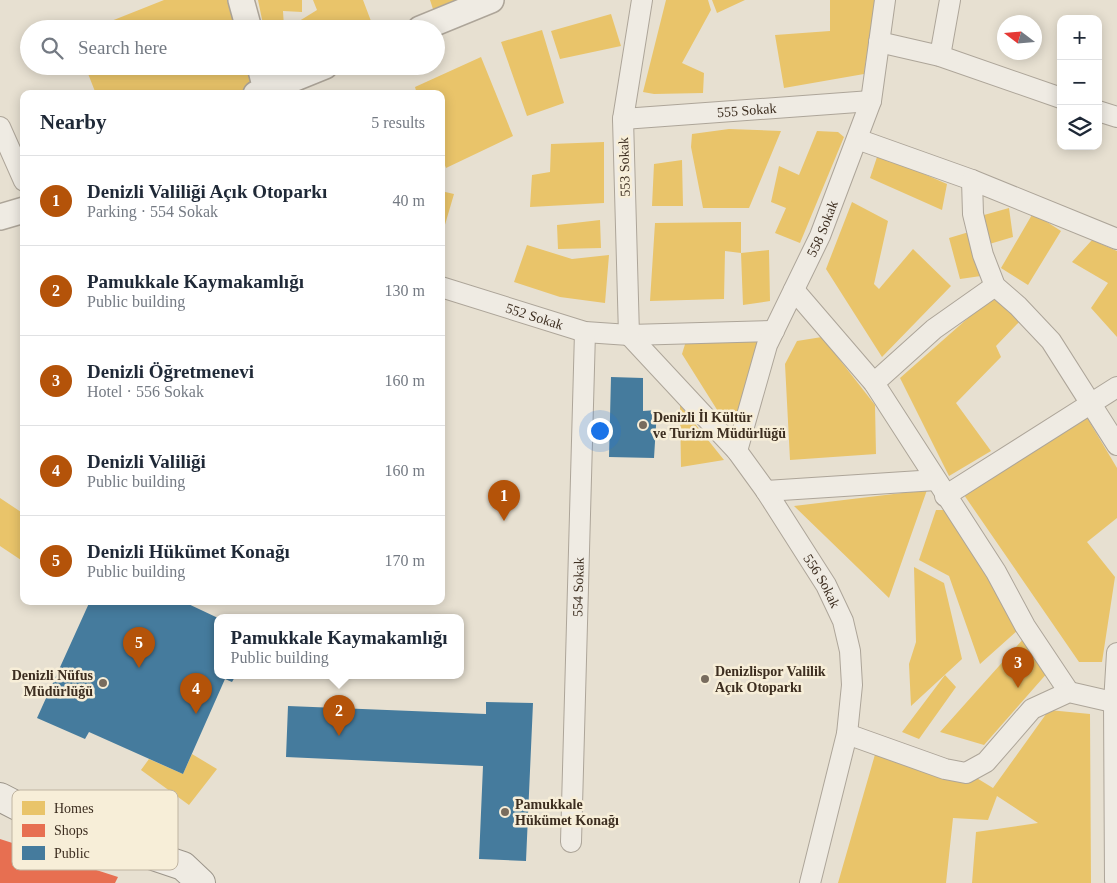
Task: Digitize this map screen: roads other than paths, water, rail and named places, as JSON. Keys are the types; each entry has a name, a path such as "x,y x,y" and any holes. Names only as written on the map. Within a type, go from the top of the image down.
{"main road":[{"path":"0,797 12,803"},
{"path":"178,870 192,875"}],"street":[{"path":"241,0 247,20"},
{"path":"442,20 491,0"},
{"name":"553 Sokak","path":"629,335 623,119 642,0"},
{"name":"558 Sokak","path":"737,451 767,345 820,236 871,101 885,0"},
{"path":"940,56 950,0"},
{"path":"879,42 940,56 1057,97"},
{"path":"261,75 263,90"},
{"path":"268,90 304,75"},
{"name":"555 Sokak","path":"623,119 871,101"},
{"path":"1102,111 1117,117"},
{"path":"0,127 20,172"},
{"path":"857,139 972,180 1116,235"},
{"path":"972,180 973,214 983,255 995,286 1018,306 1051,341 1117,445"},
{"path":"0,216 20,211"},
{"path":"874,383 934,329 995,286"},
{"name":"552 Sokak","path":"445,288 585,332 629,335 774,331"},
{"path":"794,290 874,383 996,572 1025,626 1069,692"},
{"name":"554 Sokak","path":"571,842 585,332"},
{"name":"556 Sokak","path":"629,335 737,451 766,491 826,585 843,621 850,651 852,685 847,734 810,883"},
{"path":"766,491 941,488 1091,404 1117,387"},
{"path":"1115,880 1115,703 1117,653"},
{"path":"847,734 945,769 966,773 986,762 1032,709 1069,692 1115,703"}],"place":[{"name":"Denizli İl Kültür ve Turizm Müdürlüğü","path":"643,425"},
{"name":"Denizli Valiliği Açık Otoparkı","path":"504,521"},
{"name":"Denizli Hükümet Konağı","path":"139,668"},
{"name":"Denizlispor Valilik Açık Otoparkı","path":"705,679"},
{"name":"Denizli Nüfus Müdürlüğü","path":"103,683"},
{"name":"Denizli Öğretmenevi","path":"1018,688"},
{"name":"Denizli Valiliği","path":"196,714"},
{"name":"Pamukkale Kaymakamlığı","path":"339,736"},
{"name":"Pamukkale Hükümet Konağı","path":"505,812"}]}
